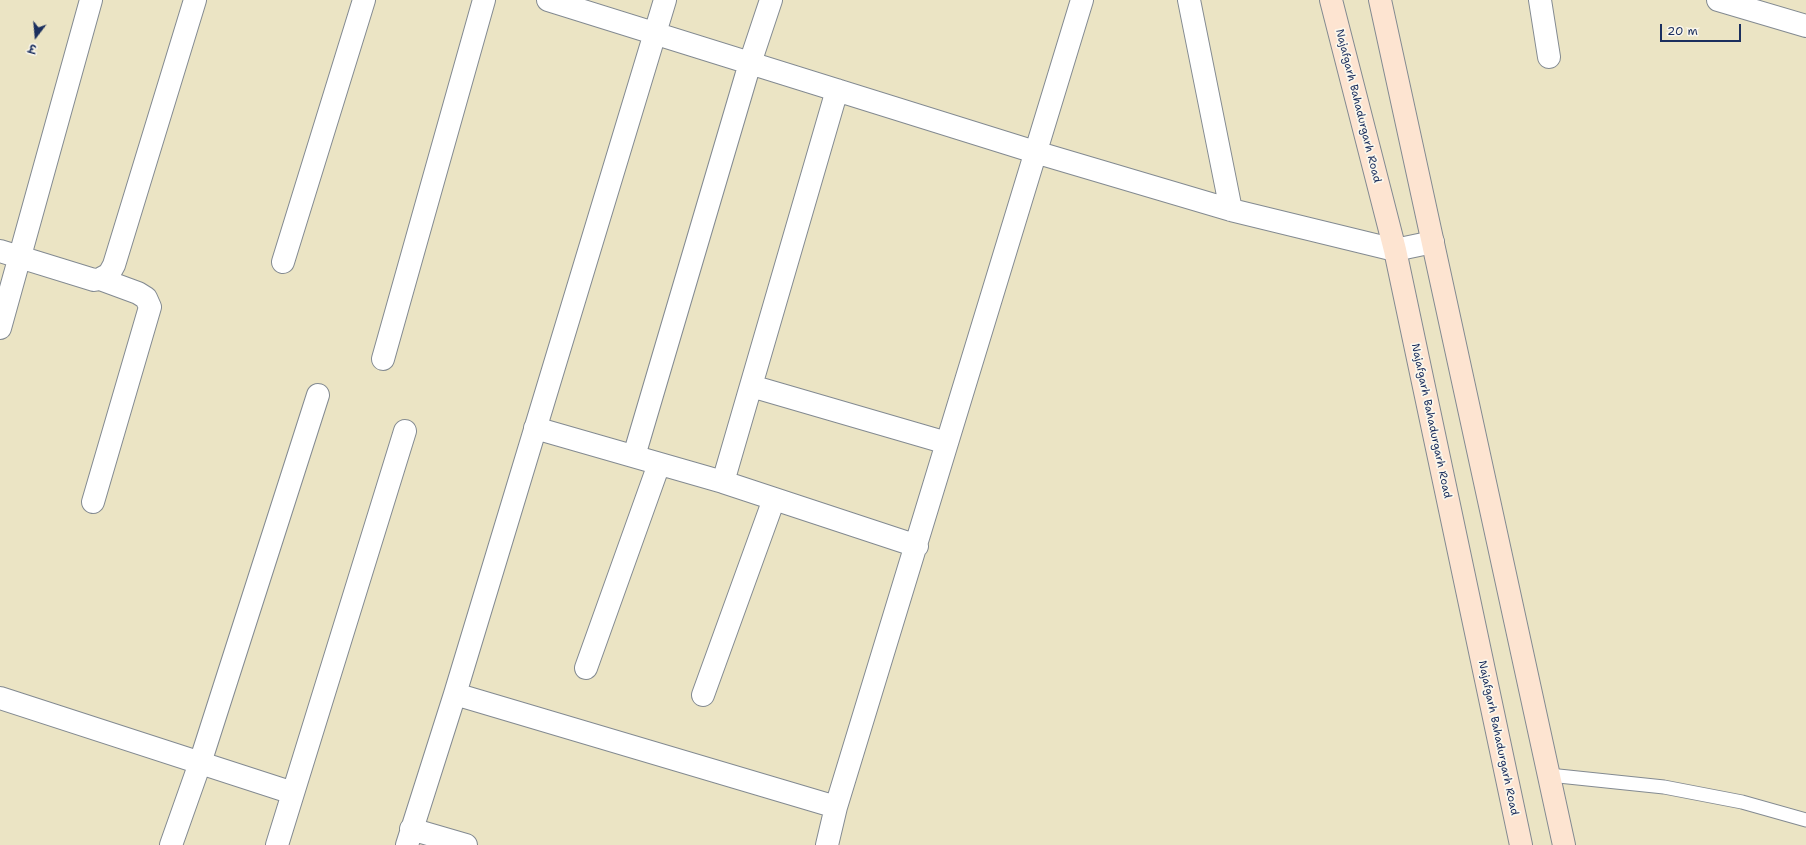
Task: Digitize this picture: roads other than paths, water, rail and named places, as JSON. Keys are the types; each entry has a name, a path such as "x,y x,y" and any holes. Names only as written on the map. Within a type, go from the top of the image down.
{"main road":[{"name":"Najafgarh Bahadurgarh Road","path":"1331,0 1394,250 1521,845"},
{"path":"1380,0 1564,845"}],"street":[{"path":"0,328 21,257 91,0"},
{"path":"0,251 94,280 100,279 109,274 114,265 195,0"},
{"path":"283,262 364,0"},
{"path":"383,359 484,0"},
{"path":"548,0 1035,152 1231,210 1394,250 1433,242"},
{"path":"466,845 409,837 455,694 665,0"},
{"path":"634,456 750,63 771,0"},
{"path":"827,845 836,807 917,546 1082,0"},
{"path":"1189,0 1231,210"},
{"path":"1540,0 1549,57"},
{"path":"1718,0 1806,26"},
{"path":"723,482 837,90"},
{"path":"93,502 150,307 146,298 138,293 100,279"},
{"path":"751,386 947,443"},
{"path":"171,845 200,763 318,395"},
{"path":"535,428 723,482 917,546"},
{"path":"277,845 405,431"},
{"path":"586,668 659,464"},
{"path":"703,695 774,499"},
{"path":"455,694 836,807"},
{"path":"0,698 293,793"}],"lane":[{"path":"1549,775 1664,787 1742,802 1806,820"}]}
